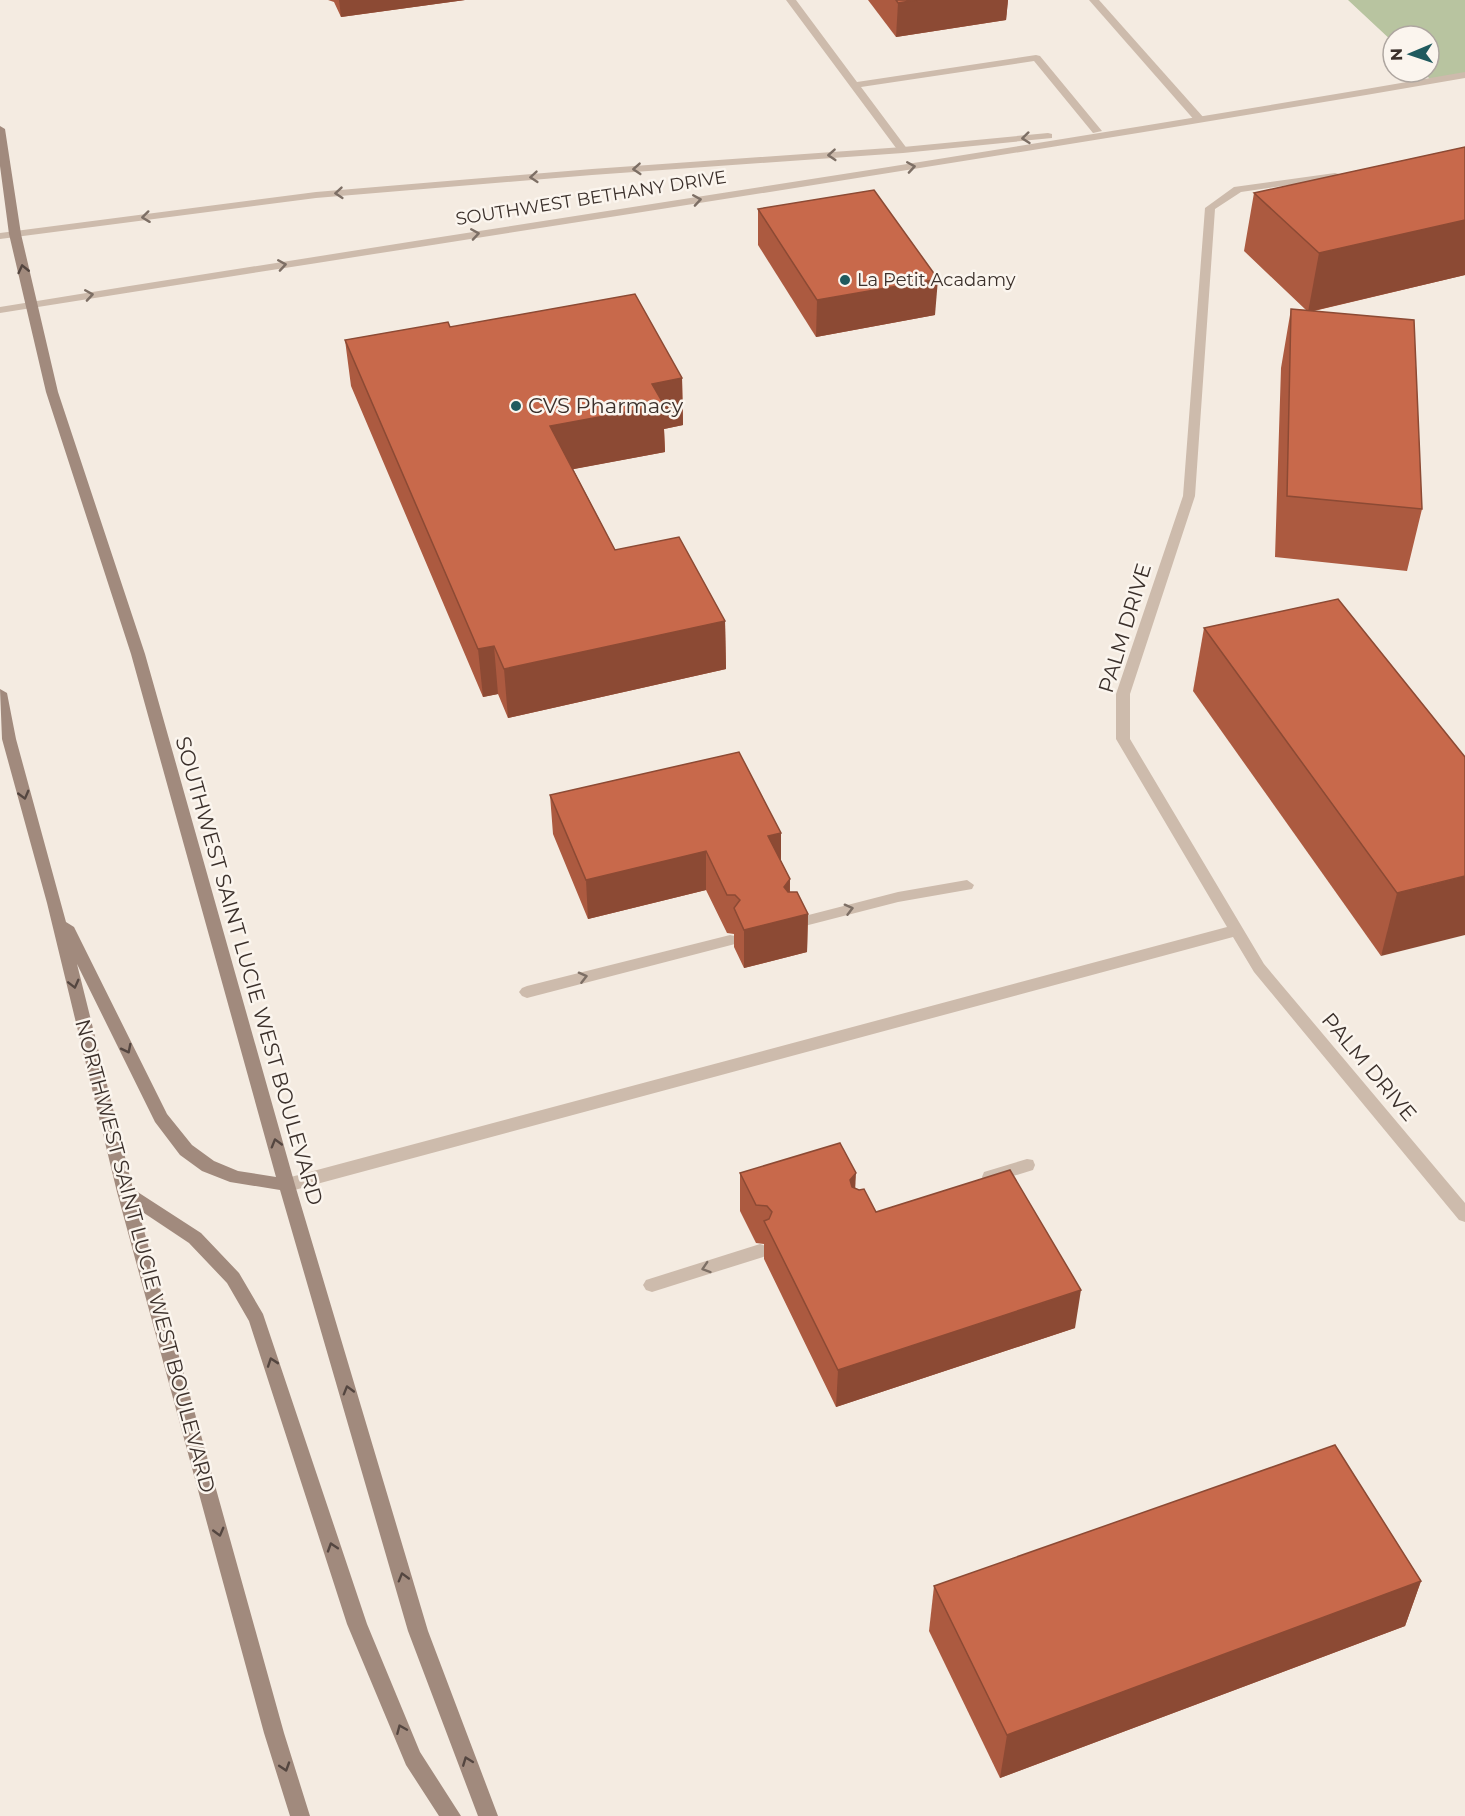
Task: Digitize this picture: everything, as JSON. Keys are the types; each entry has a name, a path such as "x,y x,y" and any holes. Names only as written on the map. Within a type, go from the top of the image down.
{"main road":[{"name":"SOUTHWEST SAINT LUCIE WEST BOULEVARD","path":"0,129 15,234 52,392 138,654 287,1185 418,1631 488,1816"},
{"name":"NORTHWEST SAINT LUCIE WEST BOULEVARD","path":"0,693 9,739 54,903 125,1192 270,1717 300,1816"},
{"path":"54,903 161,1118 186,1150 208,1166 236,1177 287,1185"},
{"path":"125,1192 195,1238 233,1278 257,1319 357,1624 413,1758 451,1816"}],"street":[{"path":"791,0 903,150"},
{"path":"1094,0 1194,120"},
{"path":"854,85 1036,58 1097,131"},
{"name":"SOUTHWEST BETHANY DRIVE","path":"0,310 1123,134 1465,75"},
{"name":"SOUTHWEST BETHANY DRIVE","path":"0,236 316,195 592,172 903,150 1194,120"},
{"name":"PALM DRIVE","path":"1354,173 1238,189 1210,208 1189,496 1123,694 1123,739 1259,968 1465,1215"},
{"path":"793,924 898,897 967,885"},
{"path":"287,1185 1237,930"},
{"path":"527,992 730,940"},
{"path":"970,1183 1027,1165"},
{"path":"652,1285 760,1251"}],"green space":[{"path":"1348,0 1465,0 1465,74 1441,77 1441,24 1381,24 1381,31"}],"building":[{"path":"896,0 916,0 898,3"},
{"path":"1465,147 1465,220 1319,253 1254,193"},
{"path":"874,190 938,279 817,300 758,209"},
{"path":"635,294 682,378 652,384 664,405 550,426 615,550 679,537 725,621 504,669 494,646 478,649 345,340 448,322 450,327"},
{"path":"1291,309 1414,320 1422,509 1287,496"},
{"path":"1338,599 1465,757 1465,876 1397,893 1204,628"},
{"path":"739,752 781,833 768,836 790,879 784,887 788,892 797,892 808,914 744,930 734,908 740,900 735,895 727,895 706,851 586,880 550,795"},
{"path":"840,1143 856,1173 850,1180 852,1187 859,1190 864,1189 876,1212 1010,1170 1081,1290 838,1370 764,1221 769,1219 772,1212 767,1206 756,1205 740,1173"},
{"path":"1335,1445 1421,1581 1007,1735 934,1586"}],"place":[{"name":"La Petit Acadamy","path":"845,280"},
{"name":"CVS Pharmacy","path":"516,406"}]}
